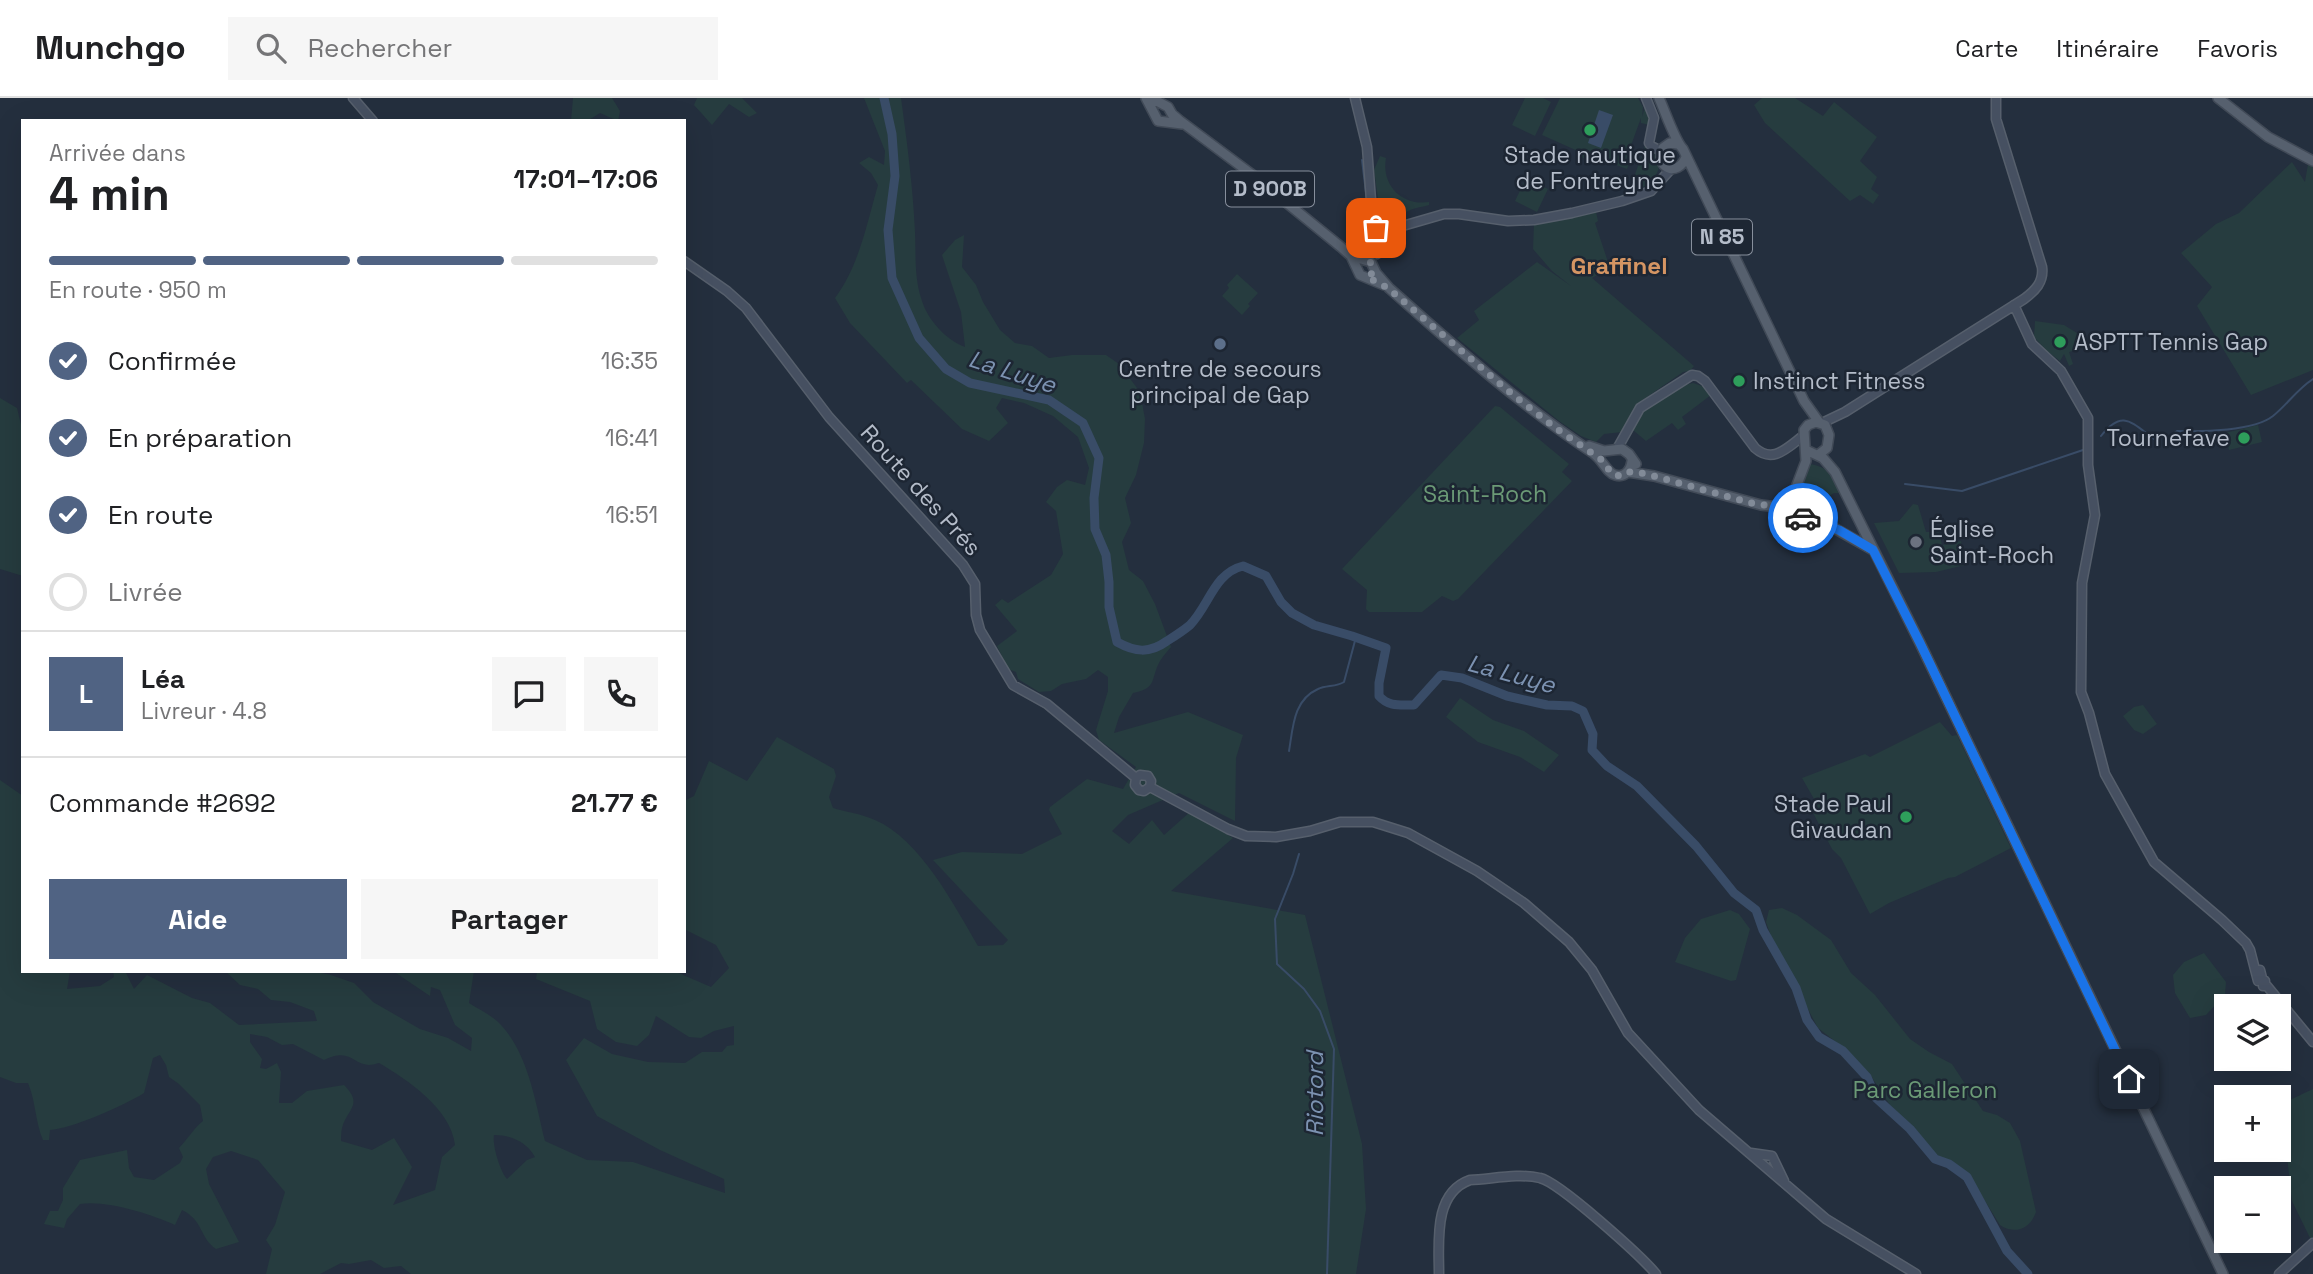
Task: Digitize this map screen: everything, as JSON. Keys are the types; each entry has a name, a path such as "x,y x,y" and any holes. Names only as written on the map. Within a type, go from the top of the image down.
{"main road":[{"path":"1149,98 1158,108"},
{"name":"N 85","path":"1657,98 1671,131 1668,146 1660,157 1666,169"},
{"path":"2218,98 2260,132 2311,160"},
{"path":"1168,107 1170,118 1164,123 1154,116 1158,108 1168,107"},
{"name":"D 900B","path":"1170,118 1187,125 1367,267"},
{"name":"N 85","path":"1668,146 1684,149 1684,161 1765,316 1805,410 1808,425"},
{"path":"1666,169 1684,161"},
{"name":"N 85","path":"1684,161 1695,174 1804,401 1821,423"},
{"path":"1367,267 1512,394 1593,453 1609,472 1615,475 1628,472 1654,476 1751,503 1778,507 1782,511 1839,530 1873,550"},
{"path":"1778,507 1792,498 1804,468 1803,436 1808,425 1821,423 1828,432 1827,448 1893,588 2223,1274"},
{"path":"1574,441 1599,450 1618,450 1654,476"},
{"path":"1804,468 1827,448"},
{"path":"1805,449 1827,461 1835,472 1893,588"},
{"path":"1605,464 1606,456 1618,450"},
{"path":"1628,472 1632,461"}],"street":[{"path":"353,98 371,119"},
{"path":"1355,98 1367,147 1373,214 1382,234"},
{"path":"1646,98 1654,114 1652,142 1655,145 1668,146"},
{"path":"1821,423 1839,416 2037,288 2043,272 1996,119 1995,103"},
{"path":"1367,267 1382,234 1427,218 1459,214 1508,221 1534,220 1572,213 1647,189 1666,169"},
{"name":"Route des Prés","path":"686,262 746,308 829,417 963,565 975,584 976,615 980,629 1013,685 1020,691 1047,704 1136,778 1140,775 1148,776 1150,787 1228,829 1246,836 1276,836 1302,833 1340,822 1373,822 1408,832 1477,871 1524,903 1569,942 1591,970 1634,1041 1693,1104 1748,1152 1765,1162"},
{"path":"2014,305 2032,344 2061,371 2088,418 2088,465 2095,515 2082,583 2081,692 2107,779 2155,861 2240,933 2255,951 2261,982 2313,1044"},
{"path":"1618,450 1640,408 1679,382 1696,380 1709,386 1760,452 1773,455 1803,436"},
{"path":"1828,432 1839,416"},
{"path":"1791,445 1805,449"},
{"path":"1785,1183 1772,1156 1765,1162 1785,1183 1829,1221 1916,1274"},
{"path":"1439,1274 1441,1217 1454,1189 1470,1180 1521,1177 1541,1178 1556,1187 1637,1253 1656,1274"},
{"path":"2279,1274 2313,1244"}],"green space":[{"path":"573,98 612,98 620,111 618,119 600,113 590,119 571,119"},
{"path":"697,98 742,98 757,113 749,117 729,104 712,125 694,105"},
{"path":"864,98 901,98 913,198 919,292 933,322 945,334 965,347 961,312 942,255 955,240 964,235 962,267 976,285 1000,330 1015,343 1032,346 1049,358 1106,355 1119,364 1140,392 1145,419 1144,443 1136,475 1125,498 1131,523 1122,542 1129,570 1143,581 1171,647 1160,661 1150,685 1133,693 1119,717 1114,733 1188,712 1243,735 1236,758 1235,821 1179,793 1128,815 1112,831 1129,844 1152,820 1164,835 1190,812 1233,838 1171,891 1305,915 1362,1144 1366,1209 1356,1274 411,1274 401,1266 384,1268 371,1260 341,1263 320,1274 266,1274 272,1249 266,1240 275,1225 285,1192 258,1160 231,1151 213,1157 206,1169 209,1184 239,1242 216,1249 194,1219 182,1210 175,1225 141,1212 115,1206 80,1204 67,1219 64,1228 44,1224 50,1211 58,1211 63,1200 63,1188 80,1160 127,1150 129,1168 134,1177 154,1180 180,1163 183,1157 179,1148 203,1121 200,1105 169,1077 160,1055 153,1058 144,1093 98,1116 50,1130 49,1140 43,1140 28,1083 16,1083 0,1077 0,780 21,795 21,973 70,973 67,989 100,986 114,977 113,973 126,973 134,989 147,975 192,998 210,1003 239,1025 317,1021 314,1011 290,1002 271,1000 258,989 240,985 227,973 321,973 354,983 373,1002 420,1029 448,1038 471,1051 472,1038 455,1025 440,990 431,987 430,996 396,973 474,973 469,1003 497,1021 516,1046 534,1093 545,1141 587,1160 633,1162 725,1193 724,1179 660,1150 597,1116 566,1060 584,1038 612,1054 648,1062 685,1063 702,1052 722,1052 727,1046 734,1045 734,1026 714,1031 701,1038 689,1037 656,1016 649,1035 637,1046 616,1042 597,1029 590,1001 536,979 537,973 679,973 711,987 729,968 716,945 686,930 686,800 694,796 709,761 747,781 777,737 834,769 836,776 829,797 833,808 875,820 907,842 934,875 978,946 1003,945 1008,940 933,860 962,852 1022,854 1062,834 1049,810 1050,807 1087,779 1123,789 1136,767 1099,740 1096,730 1108,691 1108,677 1098,670 1086,679 1062,684 1051,691 1039,692 1018,679 1016,672 1008,669 997,646 1017,631 995,605 1002,599 1008,603 1051,575 1063,554 1056,511 1046,502 1057,487 1067,480 1085,485 1089,468 1078,437 1053,416 1024,403 1002,398 996,408 1008,423 989,441 962,429 911,380 907,383 850,323 835,298 856,258 878,185 871,173 859,163 869,157 884,165 885,151","holes":["250,1034 267,1037 282,1045 293,1044 324,1060 342,1055 364,1064 379,1063 426,1097 446,1119 455,1145 442,1157 435,1190 393,1205 412,1167 394,1138 372,1150 341,1141 342,1128 353,1102 353,1097 344,1085 307,1091 292,1103 279,1103 281,1072 277,1063 266,1069 260,1068 262,1059 250,1042","494,1135 506,1136 528,1147 535,1157 527,1160 507,1179 494,1145"]},
{"path":"1525,98 1543,98 1551,102 1535,136 1512,125"},
{"name":"Stade nautique de Fontreyne","path":"1560,98 1638,98 1643,107 1642,117 1645,107 1650,118 1649,125 1641,123 1641,118 1626,159 1629,163 1627,169 1600,159 1598,163 1583,158 1580,152 1542,135"},
{"path":"1762,98 1795,98 1823,116 1834,102 1877,137 1860,161 1877,177 1871,189 1879,195 1873,204 1860,195 1850,201 1765,123 1754,105"},
{"path":"1647,140 1659,156 1658,171 1651,184 1635,190 1631,186"},
{"path":"1380,156 1386,158 1387,177 1396,192 1410,201 1429,202 1429,205 1406,212 1392,222 1381,220 1374,170"},
{"path":"2292,162 2305,182 2308,164 2313,167 2313,370 2251,395 2197,306 2212,287 2181,253 2216,224 2239,213"},
{"path":"1526,178 1548,189 1537,212 1515,201"},
{"path":"1596,212 1598,221 1595,223 1610,268 1592,278 1694,366 1637,404 1622,432 1604,434 1596,442 1581,436 1559,421 1457,338 1479,320 1474,311 1537,262 1571,286 1552,271 1533,249 1534,224"},
{"path":"1237,274 1258,293 1242,315 1222,296"},
{"name":"ASPTT Tennis Gap","path":"2035,321 2064,325 2085,338 2079,349 2069,352 2073,364 2069,366 2064,354 2060,361 2034,337"},
{"path":"1693,383 1705,387 1711,395 1682,417 1686,424 1678,430 1672,423 1646,441 1633,430 1642,412 1681,386"},
{"path":"0,398 17,408 21,425 21,575 0,569"},
{"name":"Saint-Roch","path":"1495,406 1500,407 1569,464 1562,472 1572,481 1458,599 1453,601 1442,596 1422,612 1369,612 1366,609 1367,590 1342,569"},
{"name":"Tournefave","path":"2258,425 2262,442 2229,450 2225,433"},
{"path":"1809,464 1821,467 1829,473 1841,493 1834,493 1823,500 1817,513 1843,522 1798,510 1796,500"},
{"path":"1913,504 1918,505 1926,532 1939,532 1942,545 1961,541 1965,565 1936,572 1899,573 1874,523 1899,521"},
{"path":"1460,698 1493,720 1524,731 1559,755 1544,772 1520,757 1478,742 1446,717"},
{"path":"2143,705 2157,724 2143,734 2134,730 2123,716 2134,707"},
{"name":"Stade Paul Givaudan","path":"1940,722 1952,736 1957,735 2011,848 1955,877 1889,903 1870,914 1841,858 1832,849 1811,809 1814,799 1802,778 1865,754 1870,757"},
{"name":"Parc Galleron","path":"1782,908 1797,915 1831,940 1851,973 1875,995 1910,1039 1952,1064 1983,1111 2010,1123 2020,1141 2036,1212 2030,1223 2016,1230 2000,1225 1970,1177 1940,1158 1890,1105 1871,1076 1849,1052 1818,1028 1775,947 1766,922 1769,910"},
{"path":"1730,910 1739,914 1750,929 1736,980 1731,981 1675,962 1685,938 1701,919"},
{"path":"2204,953 2226,982 2225,994 2214,994 2214,1007 2206,1015 2190,1018 2175,993 2173,975 2184,962"},
{"path":"2313,1089 2311,1240 2292,1201 2288,1162 2291,1162 2291,1099"}],"water":[{"path":"1599,110 1613,115 1601,148 1588,143"}],"waterway":[{"name":"La Luye","path":"884,98 892,134 895,176 888,230 892,278 919,338 946,369 970,383 1049,400 1083,423 1099,458 1094,498 1095,529 1106,555 1109,607 1117,642 1142,650 1160,645 1190,625 1218,583 1233,570 1243,566 1266,576 1281,602 1292,613 1314,625 1386,648 1379,696 1387,702 1414,705 1441,675 1462,678 1507,696 1547,705 1572,706 1583,711 1593,734 1592,750 1607,766 1637,786 1696,846 1734,893 1756,910 1763,930 1796,988 1807,1020 1819,1037 1843,1051 1867,1077 1876,1098 1910,1129 1935,1159 1949,1164 1967,1177 2007,1251 2028,1274"},
{"path":"1362,160 1369,217"},
{"path":"2168,438 2177,431 2227,430 2264,421 2313,379"},
{"path":"2101,436 2115,423 2127,421 2154,439"},
{"path":"1905,484 1962,491 2083,450"},
{"path":"1289,751 1293,724 1303,700 1318,689 1344,682 1356,637"},
{"name":"Riotord","path":"1299,854 1275,919 1277,964 1304,989 1320,1011 1334,1049 1327,1274"}],"way so far":[{"path":"1376,228 1376,245 1368,261 1374,269 1367,277 1388,288 1512,394 1602,460 1612,474 1621,476 1628,472 1637,472 1751,503 1778,507 1803,518"}],"place":[{"name":"Stade nautique de Fontreyne","path":"1590,130"},
{"name":"ASPTT Tennis Gap","path":"2060,342"},
{"name":"Centre de secours principal de Gap","path":"1220,344"},
{"name":"Instinct Fitness","path":"1739,381"},
{"name":"Tournefave","path":"2244,438"},
{"name":"Église Saint-Roch","path":"1916,542"},
{"name":"Stade Paul Givaudan","path":"1906,817"}],"district":[{"name":"Graffinel","path":"1619,266"}],"route":[{"path":"1803,518 1839,530 1873,550 2129,1079"}]}
